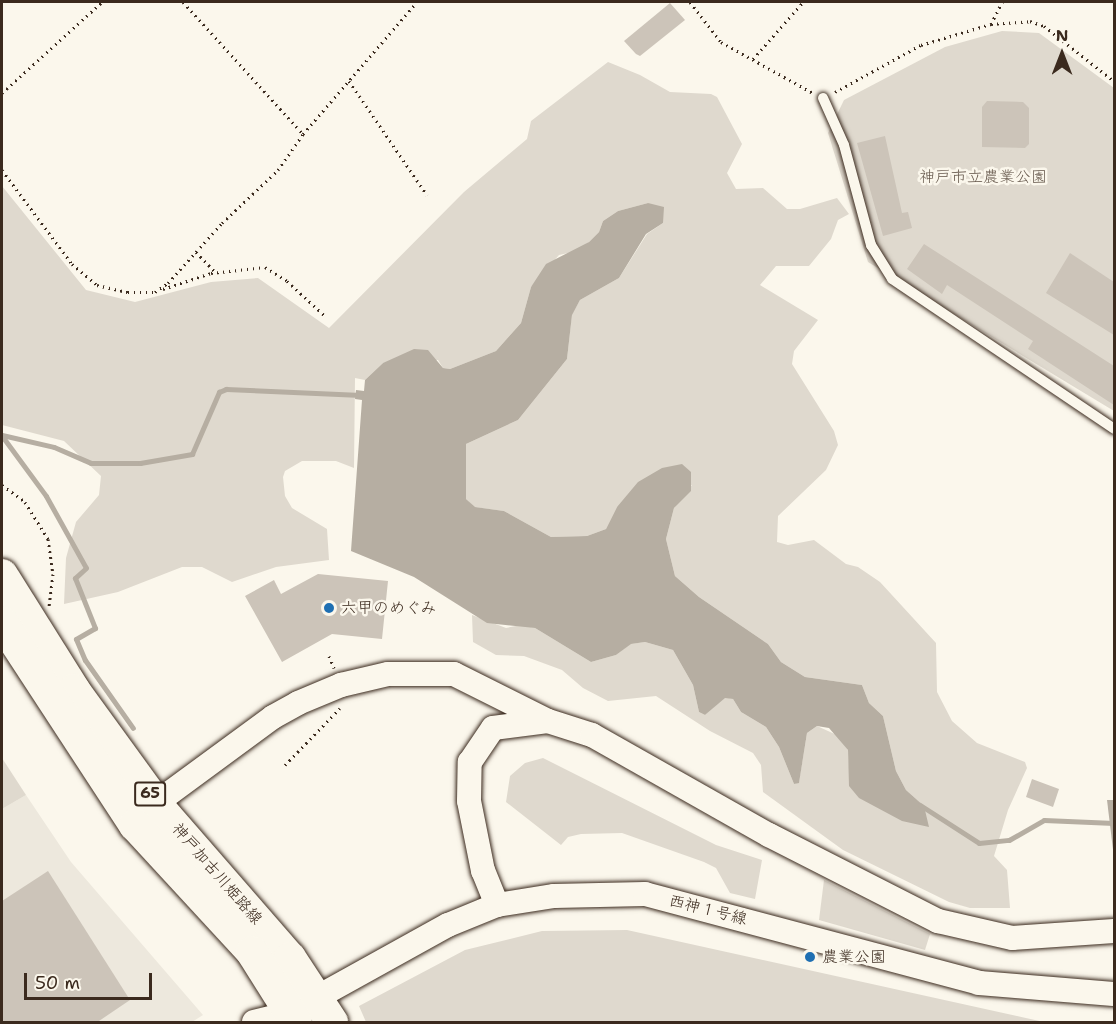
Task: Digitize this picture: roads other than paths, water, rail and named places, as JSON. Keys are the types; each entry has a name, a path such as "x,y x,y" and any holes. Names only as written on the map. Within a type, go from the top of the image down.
{"main road":[{"name":"神戸加古川姫路線","path":"2,575 74,690 156,803 290,958 324,1010"},
{"name":"神戸加古川姫路線","path":"2,622 135,825 252,952 289,1019"}],"street":[{"path":"156,803 273,717 341,685 388,674 454,674 548,721 592,735 770,835 938,921 1012,938 1114,931"},
{"path":"489,692 493,728 470,762 469,801 483,871 497,905"},
{"path":"493,728 548,721"},
{"name":"西神１号線","path":"289,1019 324,1010 448,925 497,905 554,896 645,894 979,982 1114,994"},
{"path":"254,1023 289,1019"}],"lane":[{"path":"824,98 844,145 871,245 892,279 1114,429"}],"waterway":[{"path":"2,435 54,447 91,463 140,463 192,454 219,392 226,389 361,395"},
{"path":"2,436 46,496 86,568 75,578 95,628 76,639 85,660 133,728"},
{"path":"920,805 979,843 1009,840 1044,820 1114,823"}],"place":[{"name":"六甲のめぐみ","path":"329,608"},
{"name":"農業公園","path":"810,957"}],"park label":[{"name":"神戸市立農業公園","path":"983,177"}]}
